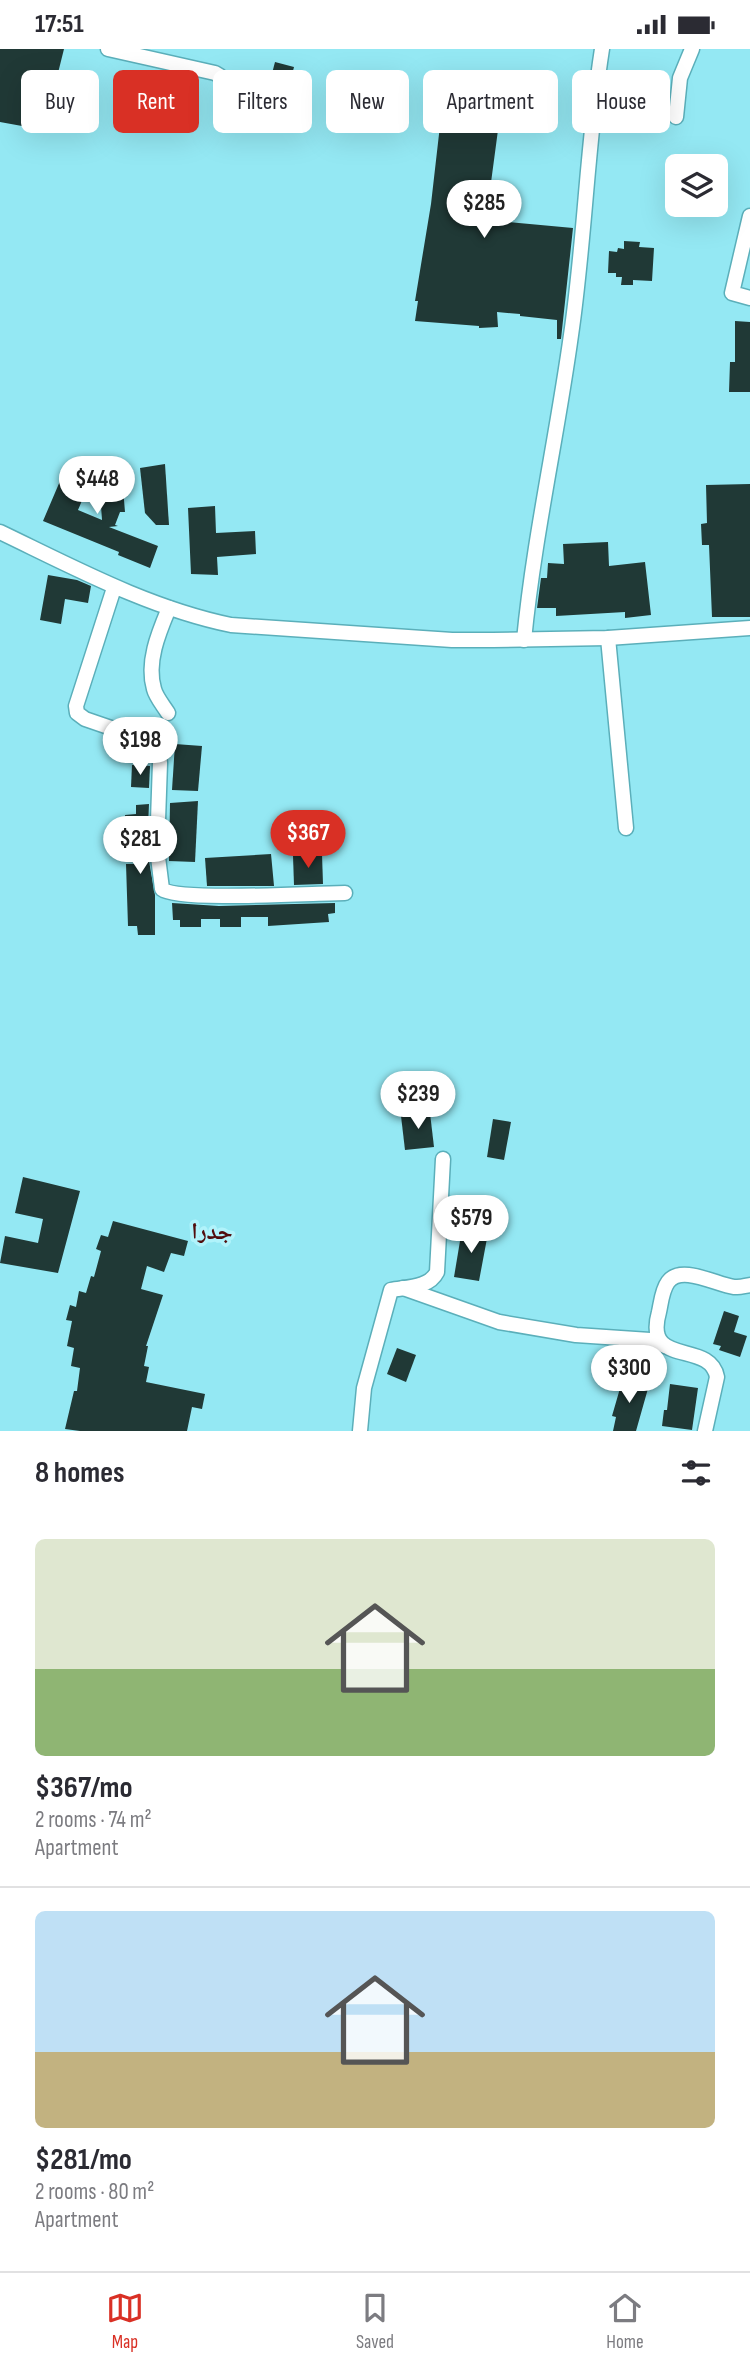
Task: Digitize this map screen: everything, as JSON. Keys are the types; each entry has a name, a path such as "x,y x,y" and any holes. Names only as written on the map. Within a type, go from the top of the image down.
{"street":[{"path":"108,49 213,73"},
{"path":"524,640 531,573 572,332 592,112 602,49"},
{"path":"676,117 680,78 692,49"},
{"path":"750,216 732,293 750,298"},
{"path":"0,532 114,588 203,619 255,628 452,640 608,638 750,628"},
{"path":"114,588 76,706 77,713 85,719 152,741 158,748 160,763 157,849 162,889 171,894 214,896 345,893"},
{"path":"168,713 154,691 150,669 159,633 169,608"},
{"path":"608,638 626,828"},
{"path":"360,1431 364,1388 391,1290 428,1283 437,1272 443,1159"},
{"path":"666,1346 657,1339 655,1329 671,1278 686,1274 734,1287 750,1285"},
{"path":"402,1288 499,1322 576,1335 650,1340 703,1359 716,1370 717,1377 705,1431"}],"building":[{"path":"0,49 64,49 59,70 21,70 21,126 0,122"},
{"path":"275,62 294,67 293,70 273,70"},
{"path":"439,133 498,133 486,220 573,228 561,339 557,339 557,320 520,314 497,312 498,327 479,328 415,321 418,301 415,301"},
{"path":"624,241 640,242 639,247 654,248 652,281 633,280 633,285 621,285 622,277 616,277 616,273 608,273 609,251 624,249"},
{"path":"735,321 750,322 750,392 729,392 730,362 735,362"},
{"path":"165,464 169,525 156,525 145,513 140,468"},
{"path":"66,467 92,477 78,510 102,520 99,478 122,476 125,512 120,512 115,525 118,526 109,527 158,546 150,568 118,555 119,552 43,521"},
{"path":"750,484 750,617 712,617 709,545 702,545 701,524 707,523 706,485"},
{"path":"215,506 216,533 255,531 256,554 217,557 218,575 191,574 188,508"},
{"path":"608,542 609,566 645,562 651,615 625,618 625,612 556,616 556,608 537,608 541,578 547,578 548,563 564,564 563,544"},
{"path":"48,575 77,580 91,586 88,603 65,599 61,624 40,620"},
{"path":"175,744 202,746 198,791 172,790"},
{"path":"132,765 150,766 149,788 131,787"},
{"path":"198,801 195,862 169,861 170,803"},
{"path":"149,804 147,850 155,895 155,935 138,935 137,926 128,926 126,864 137,864 136,834 126,835 125,815 136,814 136,805"},
{"path":"271,854 274,886 207,886 205,858"},
{"path":"322,854 323,884 294,885 293,856"},
{"path":"172,903 219,906 335,903 335,913 328,914 329,922 268,926 268,917 241,917 241,927 220,927 220,919 201,919 201,927 180,927 180,920 173,920"},
{"path":"430,1113 434,1147 405,1150 401,1116"},
{"path":"493,1119 511,1122 504,1160 487,1157"},
{"path":"23,1177 80,1191 58,1273 0,1263 5,1236 38,1243 43,1219 15,1213"},
{"path":"113,1221 188,1241 184,1256 171,1253 164,1272 147,1266 141,1289 163,1295 146,1346 144,1366 149,1367 146,1382 205,1394 202,1409 192,1407 187,1431 65,1429 74,1391 77,1391 80,1368 71,1366 74,1348 67,1346 72,1321 66,1320 70,1305 76,1307 79,1291 86,1293 91,1276 94,1277 101,1251 96,1249 101,1235 108,1237"},
{"path":"462,1229 488,1233 479,1281 454,1277"},
{"path":"724,1311 739,1316 734,1332 747,1336 740,1357 719,1350 721,1346 713,1344"},
{"path":"397,1348 416,1355 406,1382 387,1374"},
{"path":"623,1378 649,1385 636,1431 613,1431 616,1417 612,1416"},
{"path":"670,1384 698,1388 692,1430 662,1426"}],"district":[{"name":"جدرا","path":"212,1232"}]}
